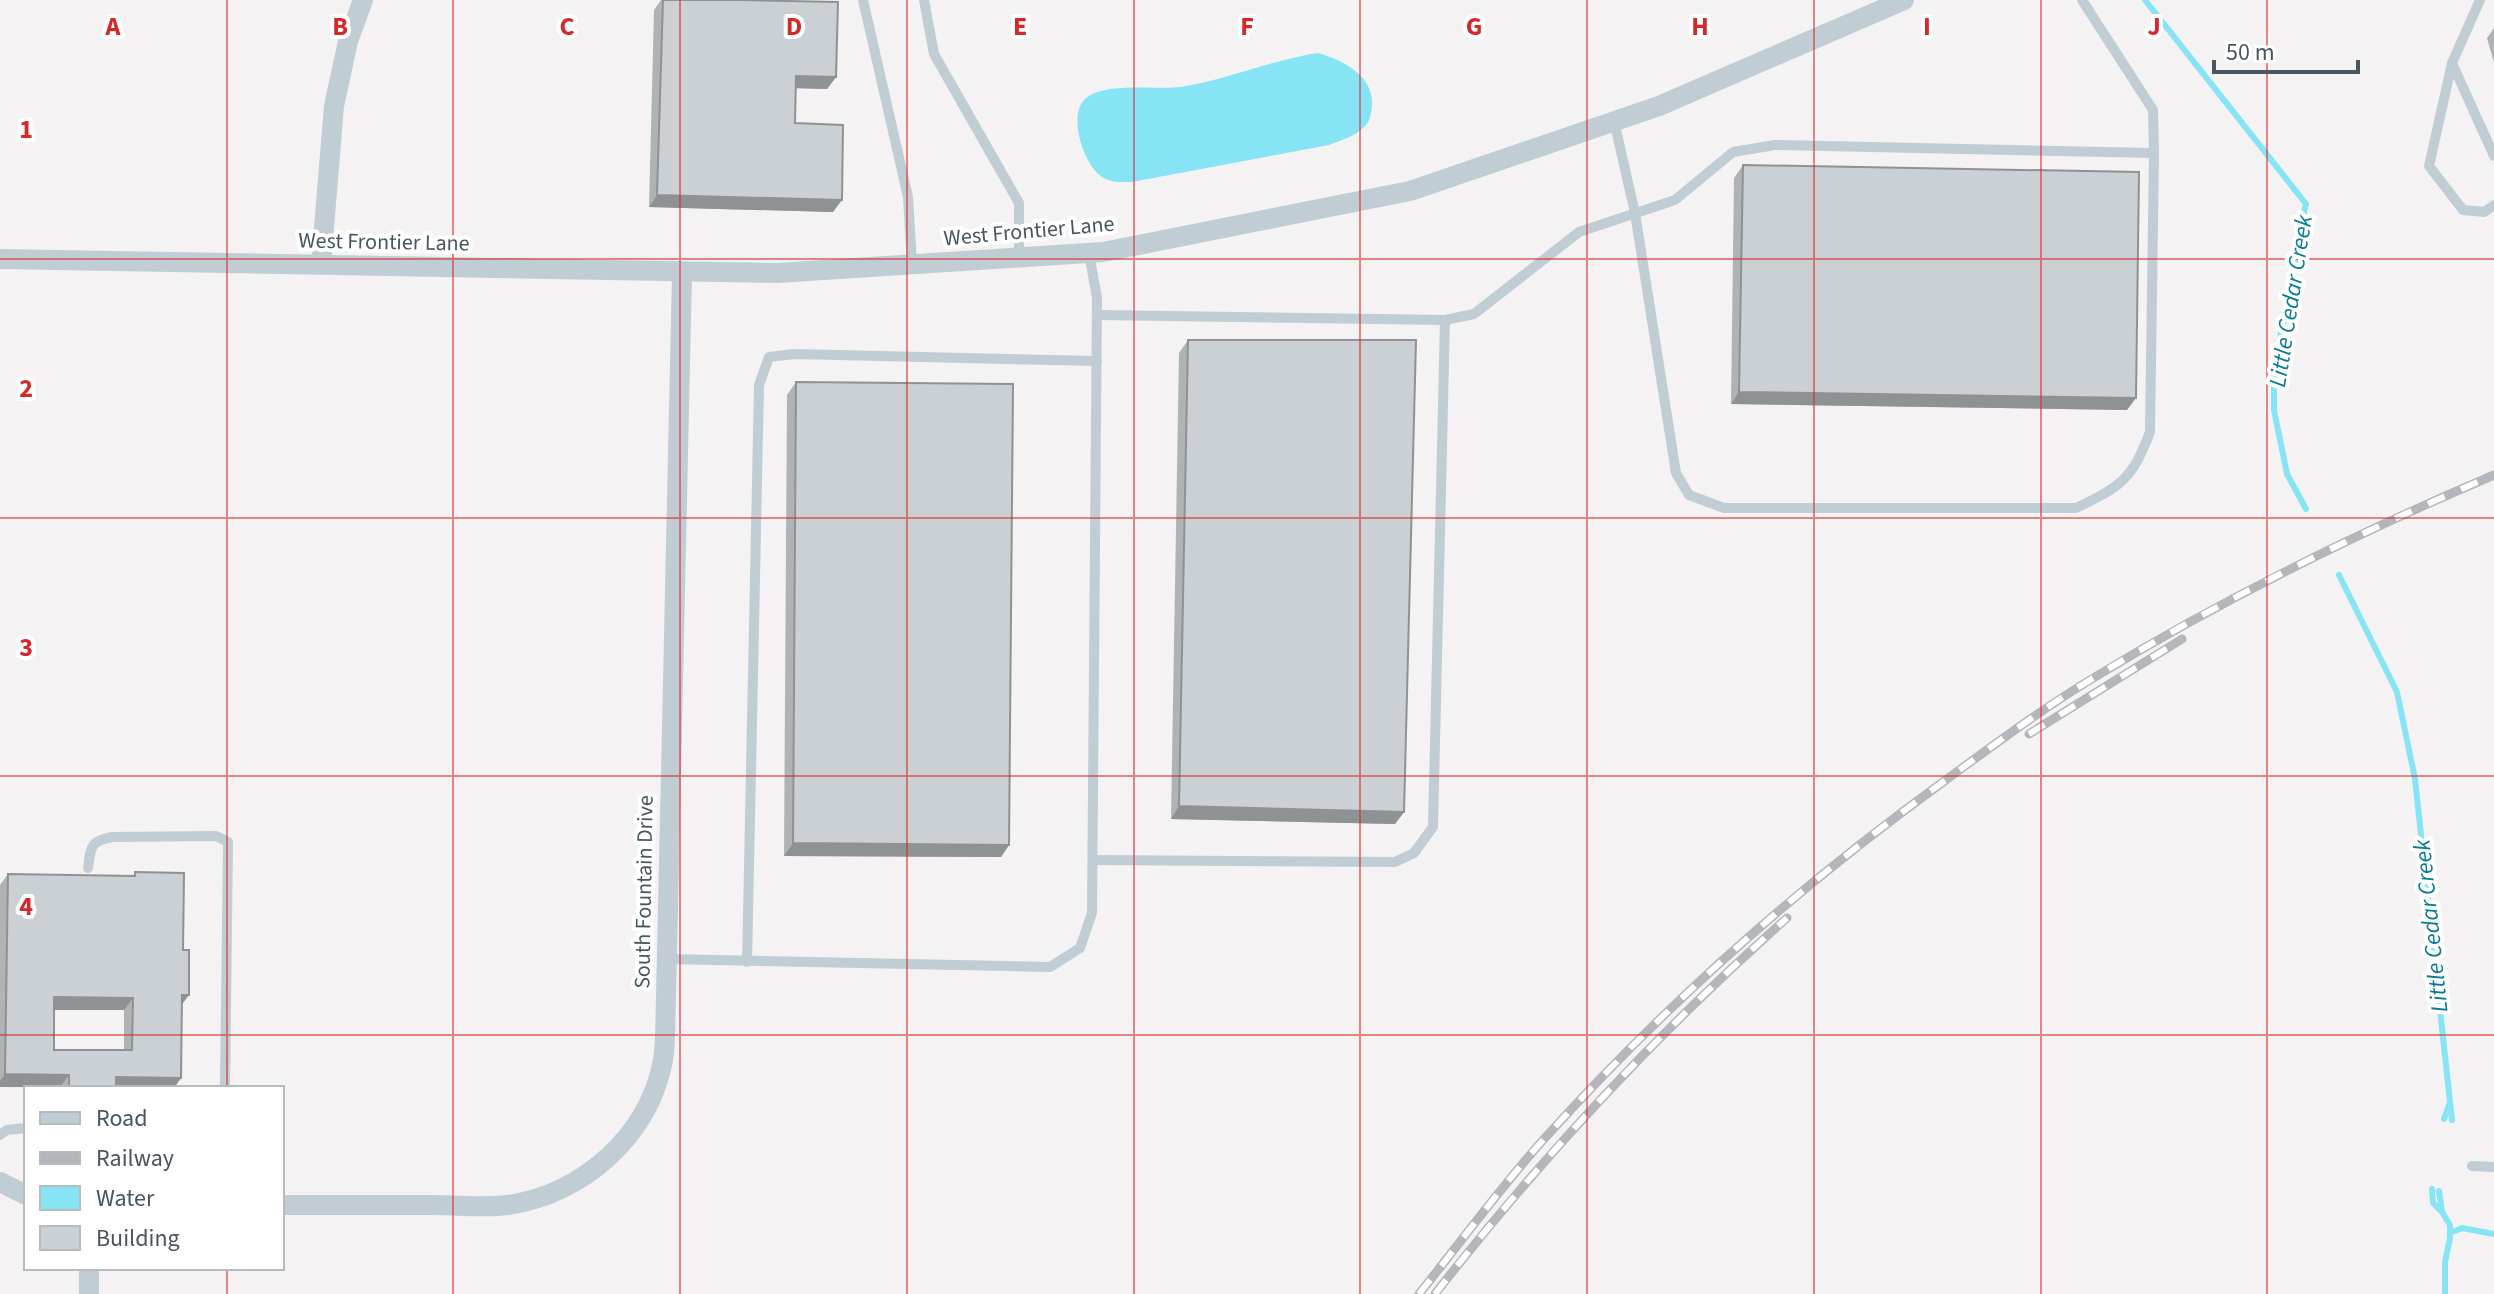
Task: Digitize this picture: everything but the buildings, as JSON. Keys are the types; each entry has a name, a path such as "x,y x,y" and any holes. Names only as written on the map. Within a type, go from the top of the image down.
{"street":[{"path":"321,264 334,106 348,41 363,0"},
{"name":"West Frontier Lane","path":"0,259 777,273 1089,253 1410,191 1659,106 1904,0"},
{"name":"South Fountain Drive","path":"284,1205 507,1205 545,1195 575,1183 604,1163 630,1135 648,1105 663,1061 682,273"},
{"path":"0,1182 24,1194"},
{"path":"89,1270 89,1294"}],"lane":[{"path":"863,0 908,197 912,265"},
{"path":"924,0 934,54 1019,203 1019,258"},
{"path":"1614,121 1635,213 1676,473 1689,495 1724,508 2076,508 2110,492 2136,467 2150,432 2154,153 2153,110 2082,0"},
{"path":"2480,0 2452,63 2429,166 2463,210 2484,212 2494,205"},
{"path":"2452,63 2494,156"},
{"path":"1097,315 1445,320 1474,314 1579,232 1675,200 1733,152 1775,145 2154,153"},
{"path":"666,959 1050,967 1080,948 1092,913 1093,860 1097,298 1089,253"},
{"path":"1093,860 1395,862 1414,853 1433,827 1445,320"},
{"path":"747,962 759,385 769,357 794,354 1097,361"},
{"path":"88,868 91,848 98,839 216,836 228,842 225,1086"},
{"path":"0,1135 7,1130 24,1128"},
{"path":"2472,1166 2494,1167"}],"water":[{"path":"1318,53 1355,70 1368,86 1372,109 1370,118 1359,131 1347,138 1329,145 1132,182 1102,177 1084,152 1078,129 1079,108 1092,94 1116,88 1169,88 1197,84"}],"waterway":[{"name":"Little Cedar Creek","path":"2145,0 2306,204 2274,379 2274,410 2287,474 2306,509"},
{"name":"Little Cedar Creek","path":"2339,575 2397,692 2415,779 2452,1120"},
{"name":"Little Cedar Creek","path":"2444,1119 2449,1105"},
{"name":"Little Cedar Creek","path":"2432,1189 2433,1203 2442,1212"},
{"name":"Little Cedar Creek","path":"2439,1191 2442,1212 2450,1225 2445,1294"},
{"path":"2450,1233 2462,1228 2494,1234"}],"railway":[{"path":"1419,1294 1528,1158 1637,1042 1734,950 1889,822 2034,717 2139,651 2288,570 2494,475"},
{"path":"2029,734 2182,639"},
{"path":"1435,1294 1475,1243 1602,1098 1692,1006 1787,918"}]}
